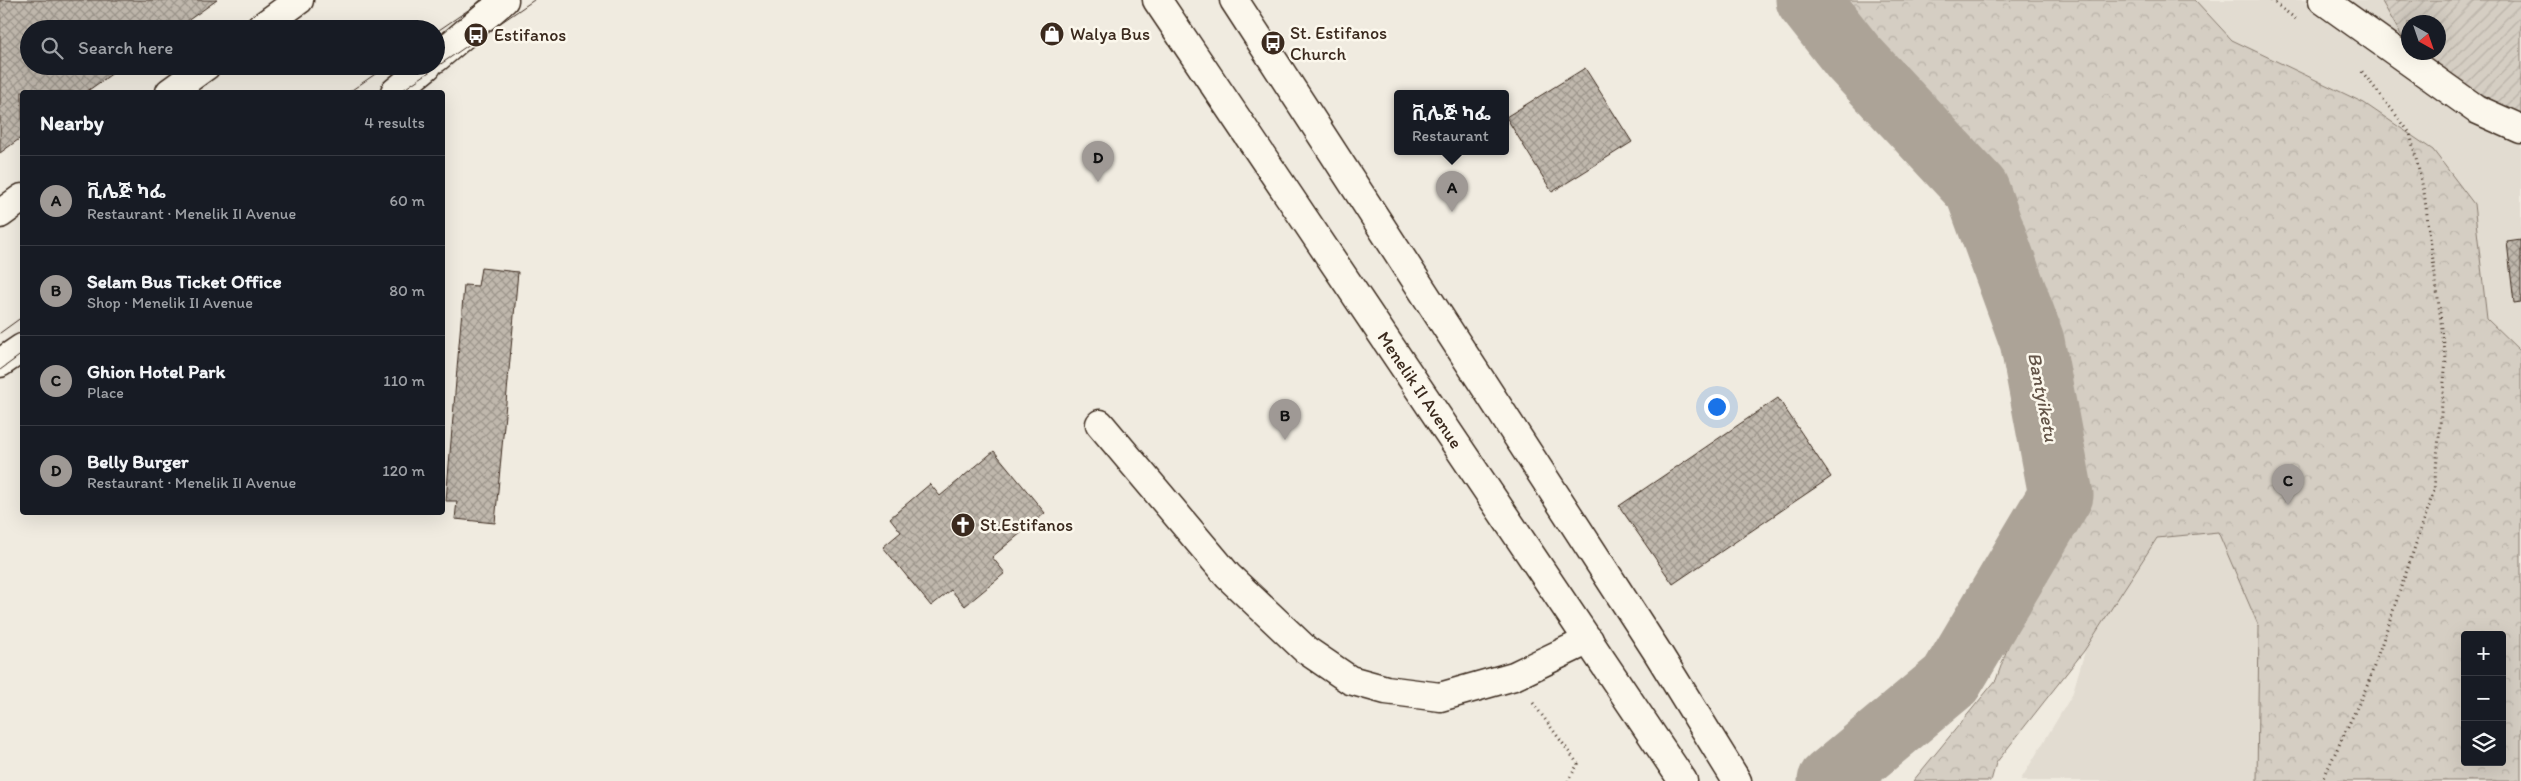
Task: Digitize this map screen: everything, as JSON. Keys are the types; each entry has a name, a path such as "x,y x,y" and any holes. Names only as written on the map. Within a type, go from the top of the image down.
{"main road":[{"path":"271,20 299,0"},
{"name":"Menelik II Avenue","path":"1157,0 1590,640 1683,781"},
{"path":"1234,0 1656,650 1738,781"},
{"path":"2323,0 2355,11 2476,109 2521,129"},
{"path":"445,51 503,3"},
{"path":"173,90 194,75"},
{"path":"397,90 415,75"},
{"path":"0,214 20,199"},
{"path":"0,363 20,349"},
{"path":"1100,424 1228,576 1306,650 1350,680 1386,690 1440,697 1514,676 1590,640"}],"path":[{"path":"2271,0 2300,22"},
{"path":"2322,781 2368,684 2434,491 2446,359 2424,192 2410,133 2359,68"},
{"path":"1514,676 1578,764 1568,781"}],"shaded area":[{"path":"1892,0 2521,0 2521,781 2020,781 2072,695 2126,513"}],"green space":[{"path":"1809,0 2195,0 2232,40 2364,103 2433,150 2474,204 2487,319 2521,352 2521,781 2257,781 2259,627 2218,532 2157,538 2084,651 1996,763 1991,781 1913,781 1996,680 2046,540 2057,400 1995,254 1905,146 1832,42"},
{"path":"2381,0 2521,0 2521,115 2416,60 2446,60 2446,15 2401,15 2401,35"}],"building":[{"path":"0,0 217,0 189,20 20,20 20,75 110,75 89,90 20,90 20,138 0,153"},
{"path":"1585,68 1632,142 1552,192 1509,122 1509,115"},
{"path":"2521,240 2521,302 2514,303 2507,242"},
{"path":"481,268 518,272 495,523 455,519 457,501 446,501 464,285 478,286"},
{"path":"1778,398 1831,477 1673,584 1619,506"},
{"name":"St.Estifanos","path":"994,451 1045,513 992,557 1005,573 965,606 951,590 931,606 883,547 901,532 890,518 930,484 940,496"}],"waterway":[{"name":"Bantyiketu","path":"1808,0 1853,57 1977,190 2032,341 2061,495 1951,680 1830,781"}],"tram line":[{"path":"445,26 483,0"},
{"path":"445,61 534,0"},
{"path":"352,90 374,75"},
{"path":"403,90 425,75"},
{"path":"0,333 20,318"},
{"path":"0,370 20,355"}],"place":[{"name":"Walya Bus","path":"1052,34"},
{"name":"Estifanos","path":"476,35"},
{"name":"St. Estifanos Church","path":"1273,43"},
{"name":"Belly Burger","path":"1098,182"},
{"name":"ቪሌጅ ካፌ","path":"1452,212"},
{"name":"Selam Bus Ticket Office","path":"1285,440"},
{"name":"Ghion Hotel Park","path":"2288,505"},
{"name":"St.Estifanos","path":"963,525"}]}
